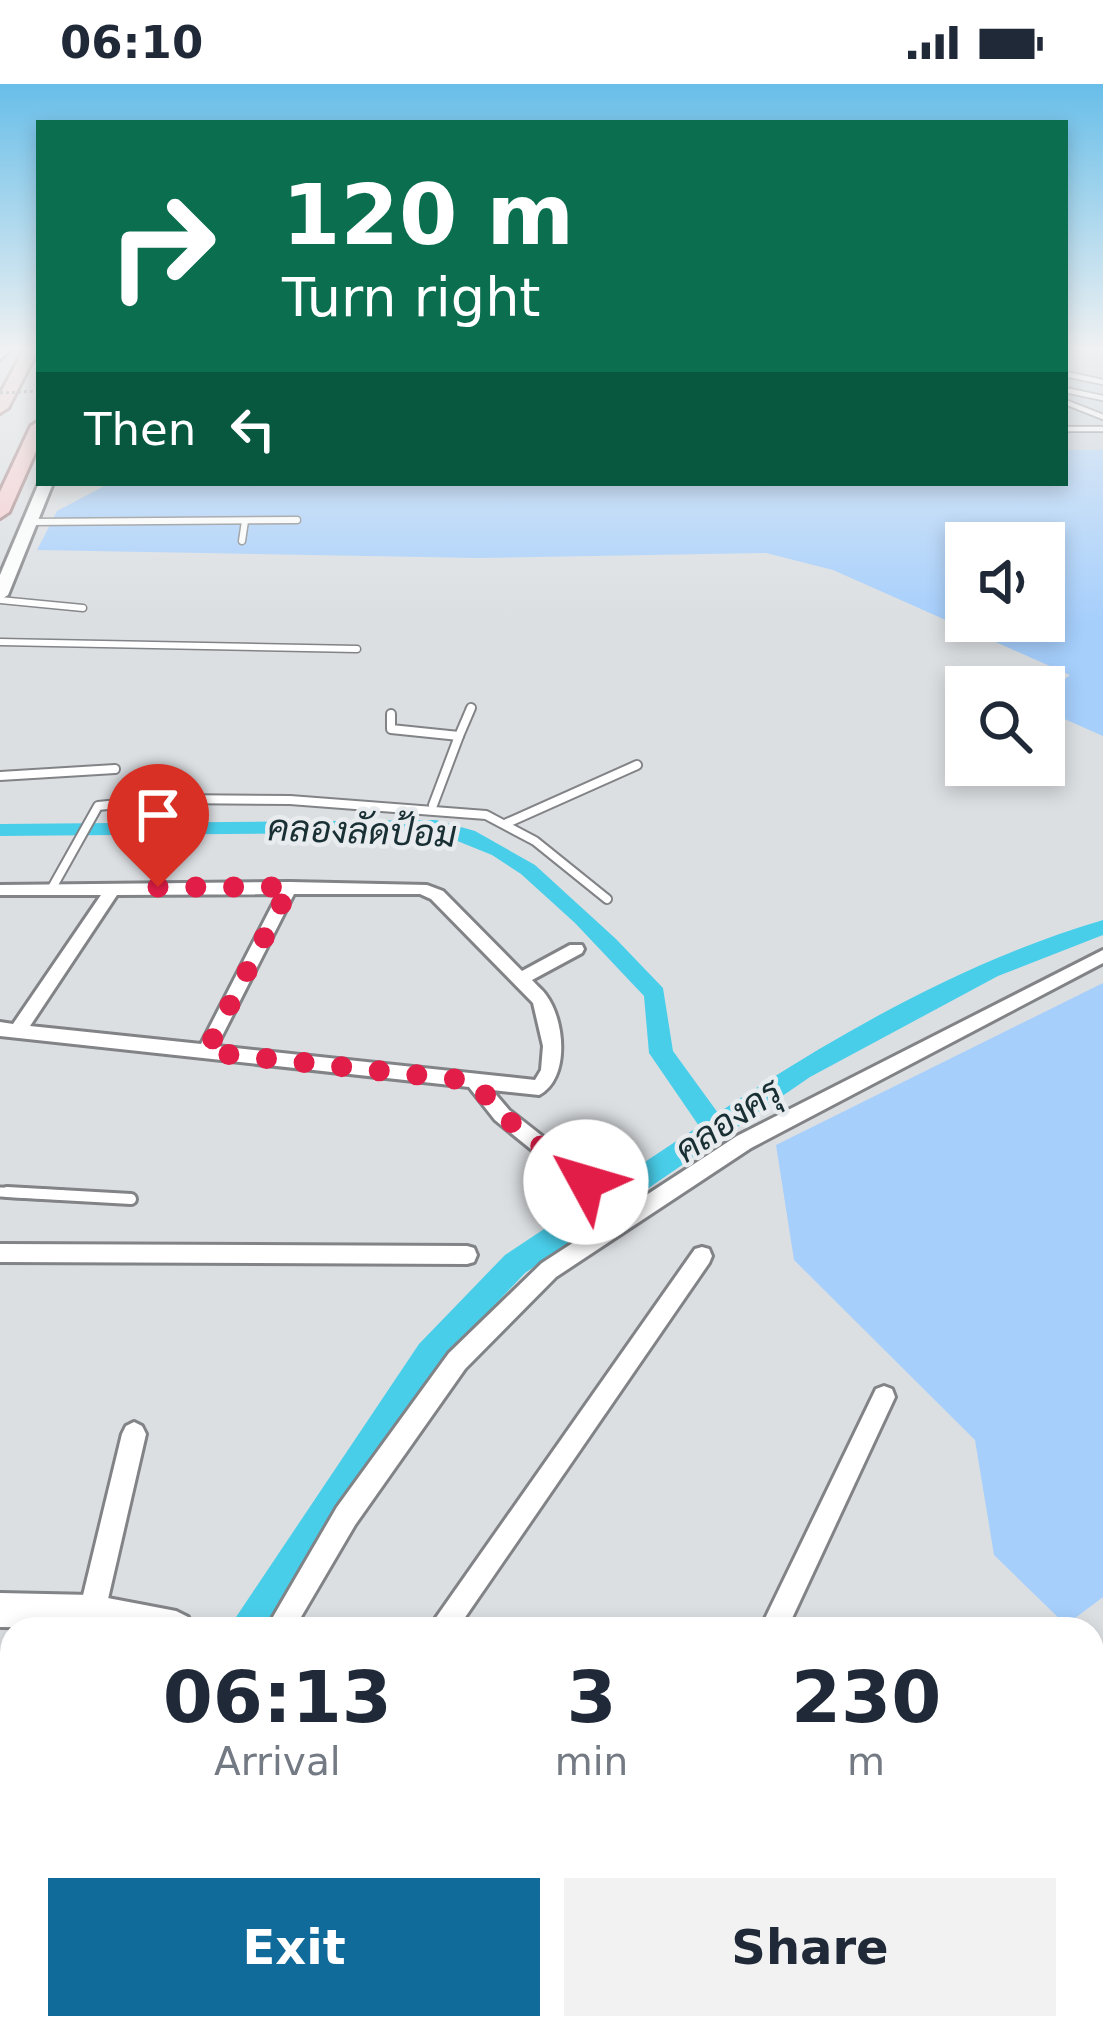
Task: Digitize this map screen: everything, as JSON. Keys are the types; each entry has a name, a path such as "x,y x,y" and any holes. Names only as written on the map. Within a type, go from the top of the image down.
{"highway":[{"path":"0,512 33,439"}],"main road":[{"path":"0,597 45,486"}],"street":[{"path":"0,890 113,887 410,887 437,895 541,1000 549,1020 548,1081 539,1088 8,1030 113,887"},
{"path":"206,1052 290,887"},
{"path":"520,979 576,949"},
{"path":"286,1617 346,1516 457,1361 549,1270 744,1142 1103,956"},
{"path":"474,1081 502,1115 586,1182"},
{"path":"0,1253 467,1255"},
{"path":"449,1617 702,1256"},
{"path":"778,1617 884,1397"},
{"path":"92,1612 134,1434"},
{"path":"0,1610 117,1617"}],"lane":[{"path":"30,522 297,520"},
{"path":"242,541 245,521"},
{"path":"0,597 83,608"},
{"path":"0,642 356,649"},
{"path":"433,806 471,708"},
{"path":"391,714 391,729 459,736"},
{"path":"507,824 637,765"},
{"path":"0,776 116,769"},
{"path":"52,888 98,806 122,801 433,806 507,824 608,899"},
{"path":"0,1192 131,1199"}],"shaded area":[{"path":"1068,439 1103,439 1103,450 1068,450"},
{"path":"1068,450 1103,450 1103,736 1065,719 1065,679 1070,675 1065,666 1050,666 996,642 1065,642 1065,522 945,522 945,620 833,570 766,553 478,558 37,550 57,511 104,486 1068,486"},
{"path":"1103,983 1103,1597 1077,1617 1058,1617 994,1555 975,1440 794,1260 776,1145"}],"waterway":[{"name":"คลองลัดป้อม","path":"0,830 436,826 468,835 499,850 556,893 655,994 661,1053 714,1128"},
{"name":"คลองครุ","path":"254,1617 429,1354 515,1264 801,1070 990,970 1103,927"}],"route":[{"path":"158,887 290,887 206,1052 474,1081 502,1115 586,1182"}]}
